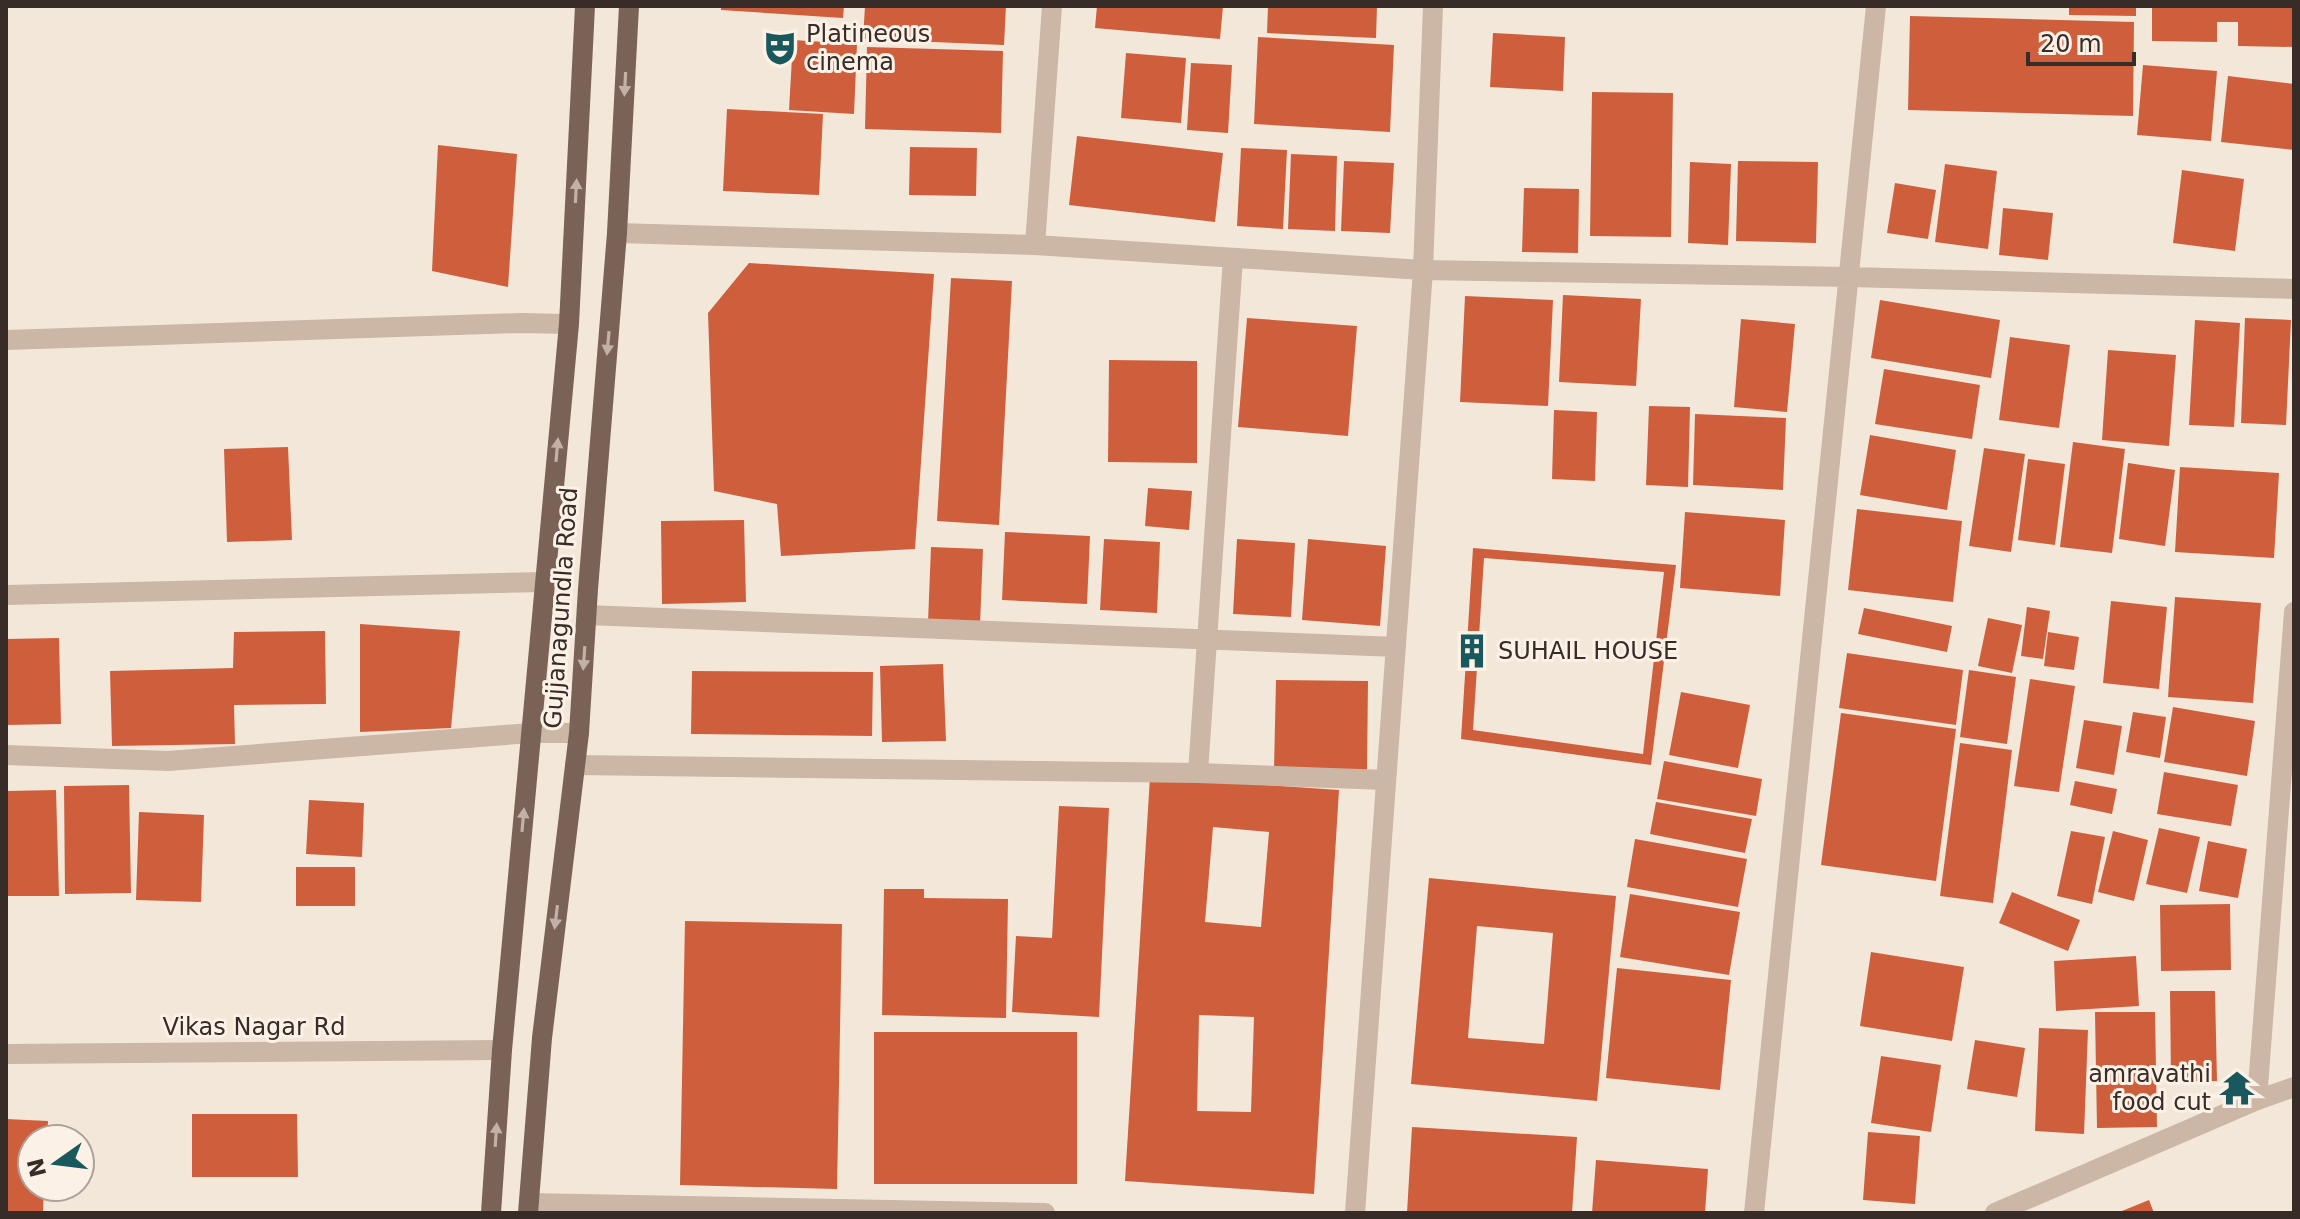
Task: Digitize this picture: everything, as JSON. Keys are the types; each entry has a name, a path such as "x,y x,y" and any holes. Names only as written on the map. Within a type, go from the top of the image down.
{"main road":[{"name":"Gujjanagundla Road","path":"491,1213 502,1050 569,324 585,6"},
{"name":"Gujjanagundla Road","path":"529,1208 542,1038 579,733 617,233 629,6"}],"street":[{"path":"1035,245 1052,6"},
{"path":"1355,1213 1423,270 1433,6"},
{"path":"1754,1213 1876,6"},
{"path":"617,233 1035,245 1423,270 2294,289"},
{"path":"1198,773 1233,258"},
{"path":"6,340 569,324"},
{"path":"6,595 544,582"},
{"path":"2257,1100 2294,612"},
{"path":"587,615 1396,647"},
{"path":"6,755 168,761 531,733 579,733"},
{"path":"575,765 1198,773 1386,780"},
{"name":"Vikas Nagar Rd","path":"6,1054 502,1050"},
{"path":"1995,1213 2294,1087"},
{"path":"529,1208 1045,1213"}],"building":[{"path":"721,6 844,6 843,18 721,10"},
{"path":"865,6 1006,6 1004,45 863,39"},
{"path":"1097,6 1223,6 1220,39 1095,28"},
{"path":"1268,6 1377,6 1376,38 1267,33"},
{"path":"2069,6 2136,6 2136,16 2069,15"},
{"path":"2152,6 2294,6 2294,47 2238,46 2238,22 2217,22 2217,42 2152,41"},
{"path":"1910,16 2134,22 2133,116 1908,110"},
{"path":"1493,33 1565,37 1563,91 1490,87"},
{"path":"1258,37 1394,45 1390,132 1254,124"},
{"path":"793,40 857,44 854,114 789,110"},
{"path":"867,47 1003,51 1001,133 865,129"},
{"path":"1126,53 1186,58 1181,123 1121,118"},
{"path":"1191,63 1232,65 1228,133 1187,130"},
{"path":"2143,65 2217,71 2211,141 2137,135"},
{"path":"2228,76 2294,84 2294,150 2221,142"},
{"path":"1592,92 1673,93 1671,237 1590,236"},
{"path":"727,109 823,114 819,195 723,191"},
{"path":"1077,136 1223,153 1215,222 1069,205"},
{"path":"438,145 517,154 508,287 432,271"},
{"path":"910,147 977,148 976,196 909,195"},
{"path":"1241,148 1287,150 1283,229 1237,226"},
{"path":"1291,154 1337,156 1335,231 1288,229"},
{"path":"1344,161 1394,163 1390,233 1341,231"},
{"path":"1738,161 1818,162 1816,243 1736,241"},
{"path":"1690,162 1731,164 1728,245 1688,243"},
{"path":"1945,164 1997,171 1988,249 1935,242"},
{"path":"2182,170 2244,179 2235,251 2173,243"},
{"path":"1895,183 1936,190 1928,239 1887,233"},
{"path":"1524,188 1579,189 1578,253 1522,252"},
{"path":"2003,208 2053,213 2048,260 1999,255"},
{"path":"749,263 934,274 915,549 781,556 777,504 714,491 708,313"},
{"path":"951,278 1012,281 999,525 937,521"},
{"path":"1563,295 1641,299 1636,386 1559,382"},
{"path":"1465,296 1553,300 1548,406 1460,402"},
{"path":"1880,300 2000,320 1991,378 1871,358"},
{"path":"1247,318 1357,326 1348,436 1238,427"},
{"path":"2245,318 2291,320 2286,425 2241,423"},
{"path":"1741,319 1795,324 1787,412 1734,407"},
{"path":"2195,320 2240,323 2234,427 2189,425"},
{"path":"2010,337 2070,345 2059,428 1999,420"},
{"path":"2108,350 2176,355 2169,446 2102,440"},
{"path":"1109,360 1197,361 1197,463 1108,462"},
{"path":"1884,369 1980,385 1972,439 1875,424"},
{"path":"1649,406 1690,407 1688,487 1646,485"},
{"path":"1554,410 1597,412 1595,481 1552,479"},
{"path":"1695,414 1786,418 1783,490 1693,485"},
{"path":"1870,435 1956,450 1947,510 1860,495"},
{"path":"2073,442 2125,449 2112,553 2060,547"},
{"path":"288,447 292,540 227,542 224,449"},
{"path":"1984,448 2025,454 2011,552 1969,546"},
{"path":"2028,459 2065,464 2055,545 2018,540"},
{"path":"2128,463 2175,470 2165,546 2119,539"},
{"path":"2180,467 2279,473 2274,558 2175,552"},
{"path":"1148,488 1192,491 1189,530 1145,526"},
{"path":"1857,509 1962,521 1953,602 1848,590"},
{"path":"1685,512 1785,520 1780,596 1680,588"},
{"path":"744,520 746,602 662,604 661,521"},
{"path":"1005,532 1090,536 1087,604 1002,600"},
{"path":"1104,539 1160,542 1157,613 1100,610"},
{"path":"1237,539 1295,543 1291,617 1233,614"},
{"path":"1308,539 1386,546 1380,626 1302,620"},
{"path":"931,547 983,549 980,625 928,622"},
{"name":"SUHAIL HOUSE","path":"1473,548 1676,565 1651,765 1461,739","holes":["1484,558 1664,572 1643,754 1473,730"]},
{"path":"2175,597 2261,603 2253,703 2168,697"},
{"path":"2111,601 2167,607 2159,689 2103,683"},
{"path":"2027,607 2050,611 2043,659 2021,656"},
{"path":"1864,608 1952,626 1947,652 1858,634"},
{"path":"1988,618 2022,625 2012,673 1978,666"},
{"path":"360,624 460,631 451,728 360,732"},
{"path":"325,631 326,704 234,705 235,744 112,746 110,671 233,668 234,632"},
{"path":"2048,632 2079,637 2074,670 2044,666"},
{"path":"59,638 61,724 6,725 6,639"},
{"path":"1847,653 1963,670 1956,725 1839,708"},
{"path":"943,664 946,741 882,742 880,666"},
{"path":"1969,670 2016,677 2007,744 1960,737"},
{"path":"692,671 873,672 872,736 691,734"},
{"path":"2030,679 2075,686 2059,792 2014,786"},
{"path":"1276,680 1368,681 1367,770 1274,769"},
{"path":"1681,692 1750,705 1738,768 1669,755"},
{"path":"2173,707 2255,721 2247,776 2164,762"},
{"path":"2133,712 2166,717 2160,758 2126,752"},
{"path":"1841,713 1956,729 1936,881 1821,865"},
{"path":"2084,720 2122,726 2114,775 2076,768"},
{"path":"1960,743 2012,750 1993,903 1940,896"},
{"path":"1664,761 1762,779 1756,816 1657,799"},
{"path":"2164,772 2238,785 2231,826 2157,814"},
{"path":"1150,777 1339,790 1314,1194 1125,1181","holes":["1213,827 1269,832 1261,927 1205,922","1199,1015 1254,1017 1251,1112 1197,1111"]},
{"path":"2075,781 2117,789 2112,814 2070,805"},
{"path":"129,785 131,893 65,894 64,786"},
{"path":"56,790 59,896 6,896 6,791"},
{"path":"309,800 364,803 362,857 306,854"},
{"path":"1656,802 1752,819 1745,853 1650,834"},
{"path":"1059,806 1109,808 1099,1017 1012,1012 1016,936 1052,938"},
{"path":"139,812 204,815 201,902 136,900"},
{"path":"2159,828 2200,837 2187,893 2146,884"},
{"path":"2071,831 2105,837 2092,904 2057,896"},
{"path":"2113,831 2148,840 2134,901 2098,892"},
{"path":"1635,839 1747,859 1738,907 1627,887"},
{"path":"2208,841 2247,849 2238,898 2199,891"},
{"path":"296,867 355,867 355,906 296,906"},
{"path":"1429,878 1616,896 1597,1101 1411,1084","holes":["1477,926 1553,933 1544,1044 1468,1038"]},
{"path":"884,889 924,889 924,898 1008,899 1006,1018 882,1015"},
{"path":"2012,892 2080,920 2068,951 1999,923"},
{"path":"1630,894 1740,912 1729,975 1620,957"},
{"path":"2230,904 2231,970 2161,971 2160,905"},
{"path":"685,921 842,924 837,1189 680,1185"},
{"path":"1871,952 1964,967 1952,1041 1860,1026"},
{"path":"2136,956 2139,1006 2056,1011 2054,961"},
{"path":"1617,968 1731,980 1720,1090 1606,1078"},
{"path":"2170,991 2215,991 2217,1081 2171,1081"},
{"path":"2095,1012 2155,1012 2157,1127 2097,1128"},
{"path":"2039,1028 2088,1030 2084,1134 2035,1131"},
{"path":"874,1032 1077,1032 1077,1184 874,1184"},
{"path":"1975,1040 2025,1048 2017,1097 1967,1089"},
{"path":"1881,1056 1941,1065 1931,1132 1871,1123"},
{"path":"192,1114 297,1114 298,1177 192,1177"},
{"path":"6,1119 48,1121 16,1123 16,1203 43,1203 43,1213 6,1212"},
{"path":"1412,1127 1577,1137 1572,1213 1407,1213"},
{"path":"1868,1132 1920,1136 1915,1204 1863,1200"},
{"path":"1596,1160 1708,1169 1705,1213 1592,1213"},
{"path":"2149,1200 2154,1213 2117,1213"}],"place":[{"name":"Platineous cinema","path":"780,48"},
{"name":"SUHAIL HOUSE","path":"1472,651"},
{"name":"amravathi food cut","path":"2237,1088"}]}
